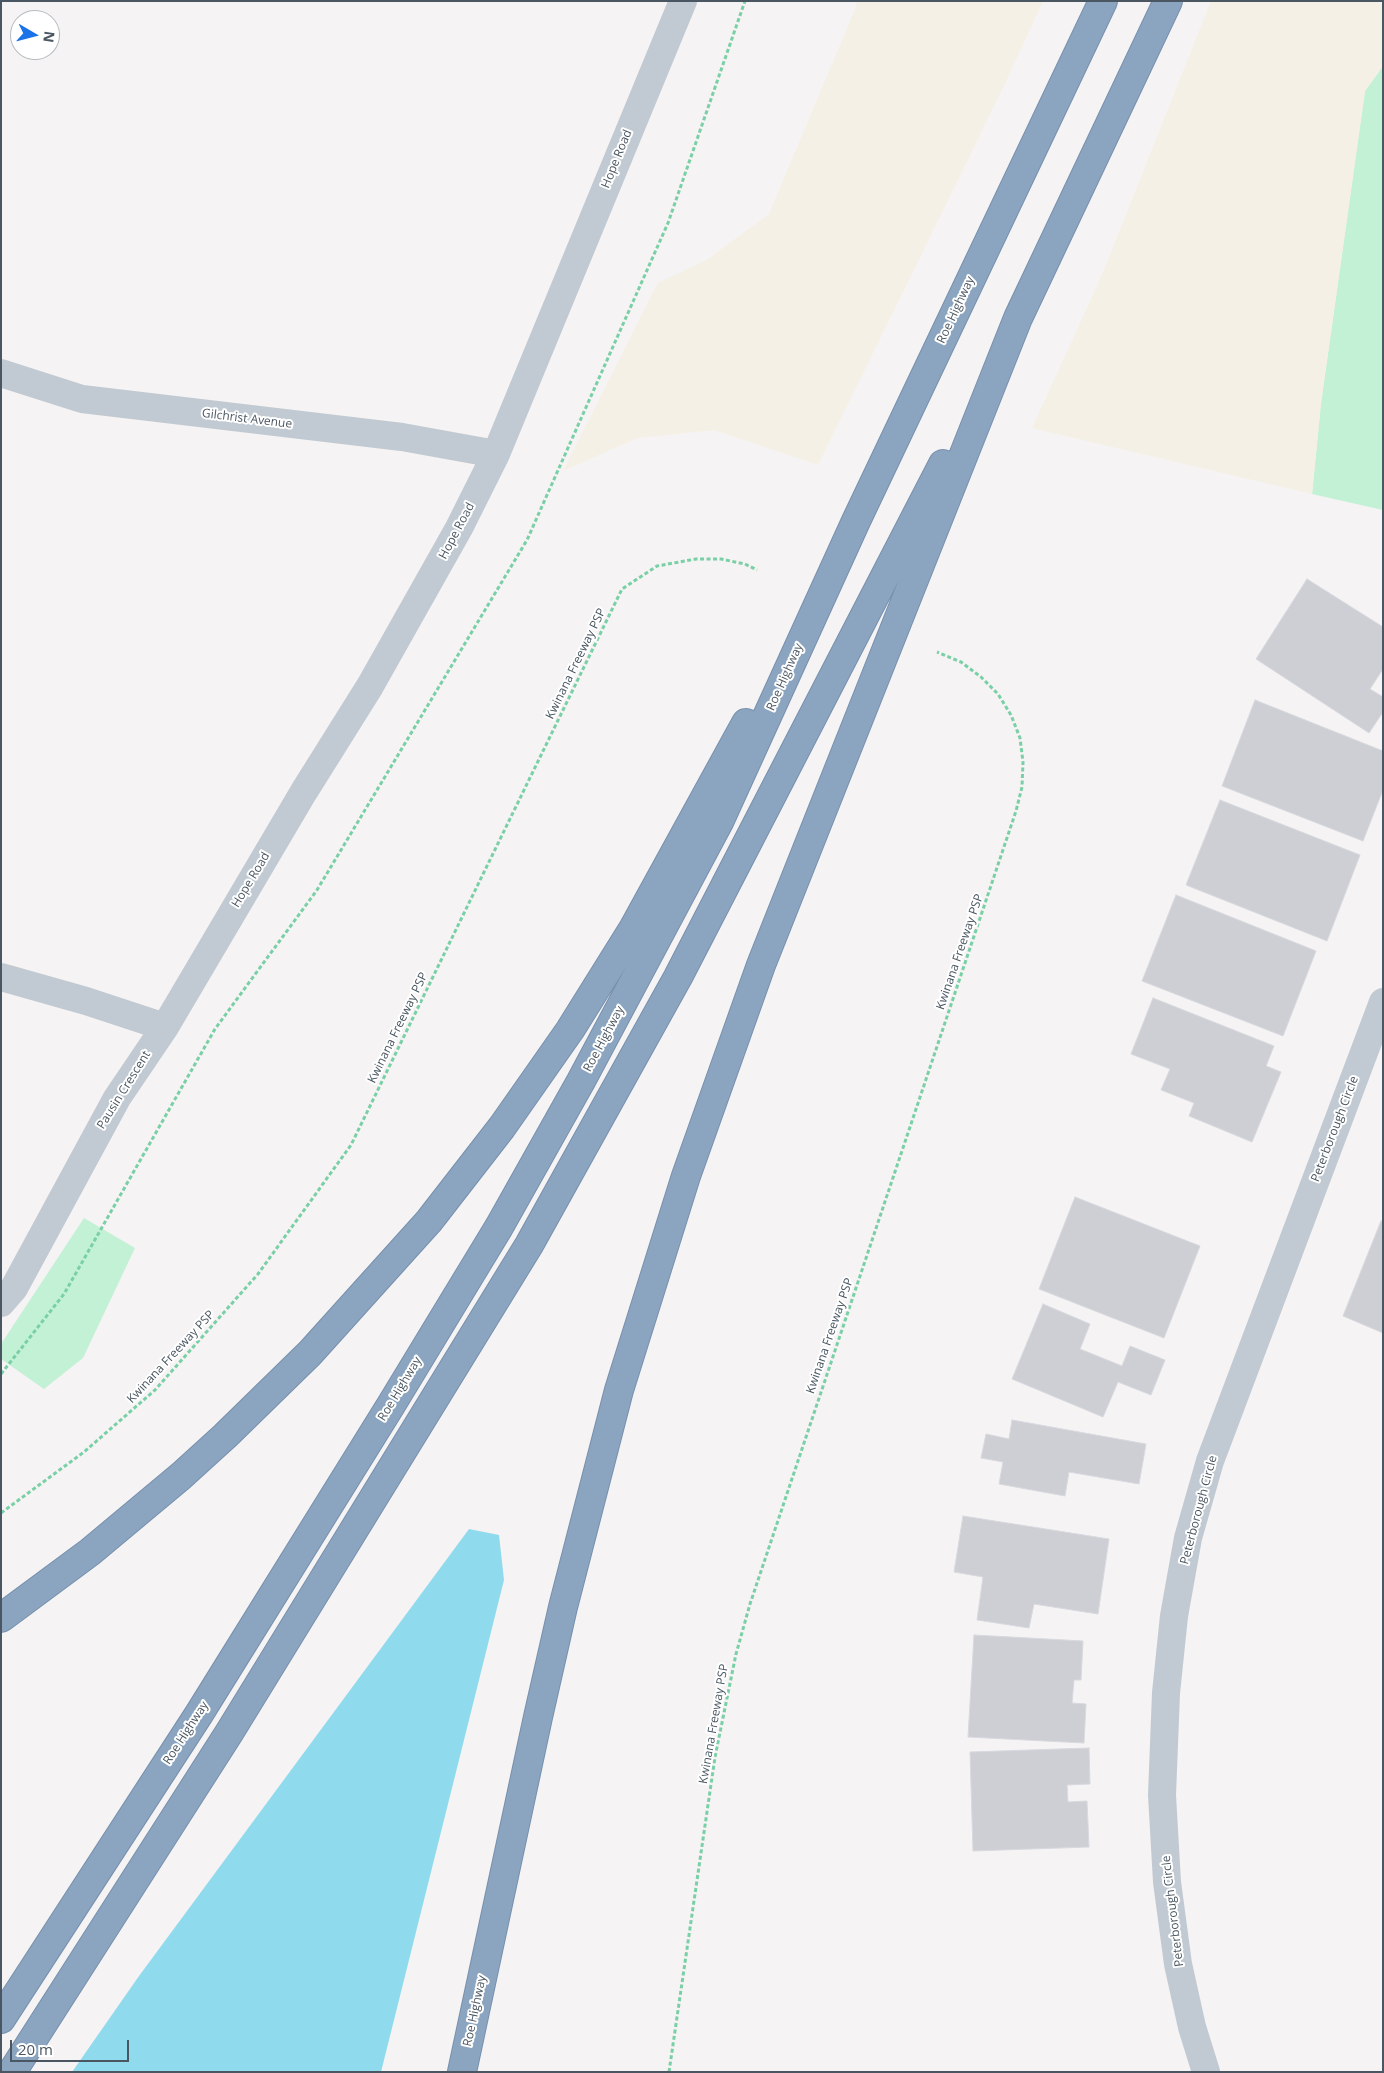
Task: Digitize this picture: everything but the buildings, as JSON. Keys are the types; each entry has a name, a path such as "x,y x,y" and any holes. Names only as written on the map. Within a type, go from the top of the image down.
{"highway":[{"name":"Roe Highway","path":"1,2019 199,1714 499,1227 600,1047 719,822 856,521 1103,1"},
{"name":"Roe Highway","path":"462,2072 563,1607 617,1399 651,1283 686,1176 761,965 1018,318 1168,1"},
{"path":"12,2072 234,1724 529,1245 621,1081 746,848 1018,318"},
{"path":"1,1618 90,1552 181,1476 247,1416 351,1310 429,1221 466,1174 502,1127 570,1030 633,929 856,521"}],"street":[{"name":"Hope Road","path":"164,1027 298,801 390,652 459,528 496,454 683,1"},
{"name":"Gilchrist Avenue","path":"1,373 82,399 402,437 496,454"},
{"path":"1,978 164,1027"},
{"name":"Peterborough Circle","path":"1206,2072 1192,2027 1178,1964 1167,1882 1162,1795 1166,1692 1174,1616 1188,1538 1210,1462 1383,1002"},
{"name":"Pausin Crescent","path":"1,1303 14,1288 116,1098 164,1027"}],"path":[{"path":"1,1374 64,1294 216,1029 317,890 527,540 668,223 745,1"},
{"name":"Kwinana Freeway PSP","path":"1,1513 84,1452 155,1390 258,1274 351,1145 622,589 657,566 696,559 721,559 745,564 757,570"},
{"name":"Kwinana Freeway PSP","path":"670,2072 715,1758 726,1697 745,1621 1013,820 1022,787 1023,762 1020,738 1011,715 998,694 981,676 960,662 937,652"}],"green space":[{"path":"1383,66 1383,510 1312,494 1321,403 1365,91"},
{"path":"84,1218 135,1248 83,1358 44,1389 1,1359 1,1344"}],"sand":[{"path":"857,1 1043,1 1003,88 818,465 714,430 637,438 563,471 658,283 708,259 769,214"},
{"path":"1211,1 1375,1 1383,5 1383,66 1365,91 1321,403 1312,494 1032,428 1102,275"}],"water":[{"path":"469,1529 499,1535 504,1580 381,2072 72,2072 139,1976"}]}
